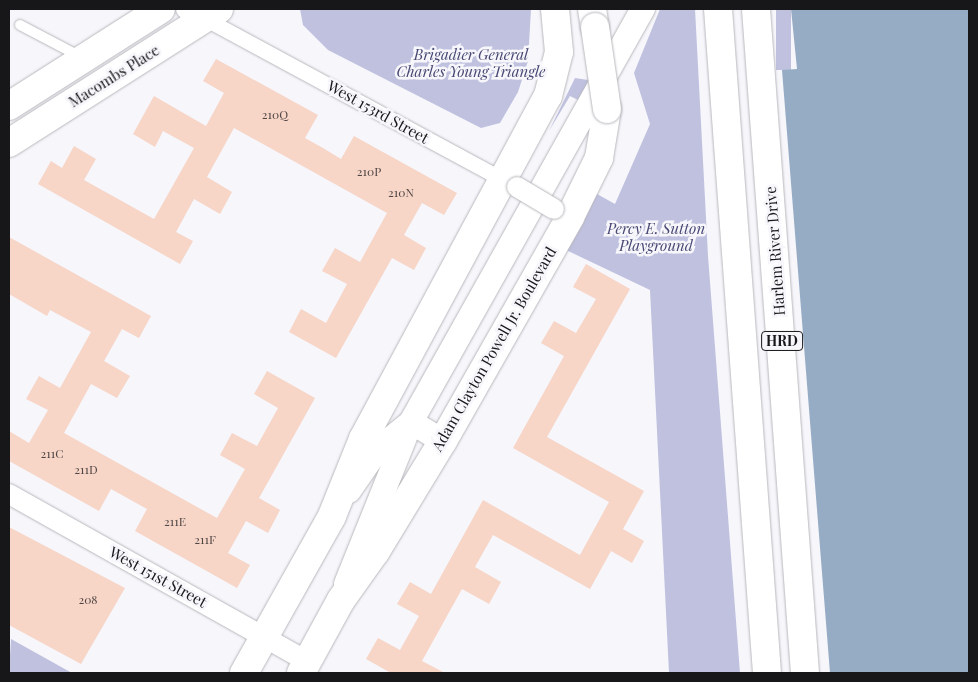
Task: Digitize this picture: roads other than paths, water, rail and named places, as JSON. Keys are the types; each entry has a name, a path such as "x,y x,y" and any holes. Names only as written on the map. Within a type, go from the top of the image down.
{"main road":[{"name":"Macombs Place","path":"9,106 162,9"},
{"name":"Adam Clayton Powell Jr. Boulevard","path":"244,673 332,516 363,440 509,183 553,82 559,52 555,9"},
{"name":"HRD","path":"718,9 767,673"},
{"name":"Harlem River Drive","path":"756,9 805,673"},
{"name":"Macombs Place","path":"9,143 203,12"},
{"name":"Adam Clayton Powell Jr. Boulevard","path":"304,667 341,600 376,551 443,440 562,213 599,158 607,109 593,18"}],"street":[{"name":"Adam Clayton Powell Jr. Boulevard","path":"341,600 411,422 643,9"},
{"name":"West 153rd Street","path":"203,12 562,213"},
{"name":"Adam Clayton Powell Jr. Boulevard","path":"332,516 378,449 411,422"},
{"path":"411,422 443,440"},
{"name":"West 151st Street","path":"9,494 264,637 304,667"}],"lane":[{"path":"20,25 84,58"}],"park label":[{"name":"Brigadier General Charles Young Triangle","path":"471,62"},
{"name":"Percy E. Sutton Playground","path":"656,236"}]}
